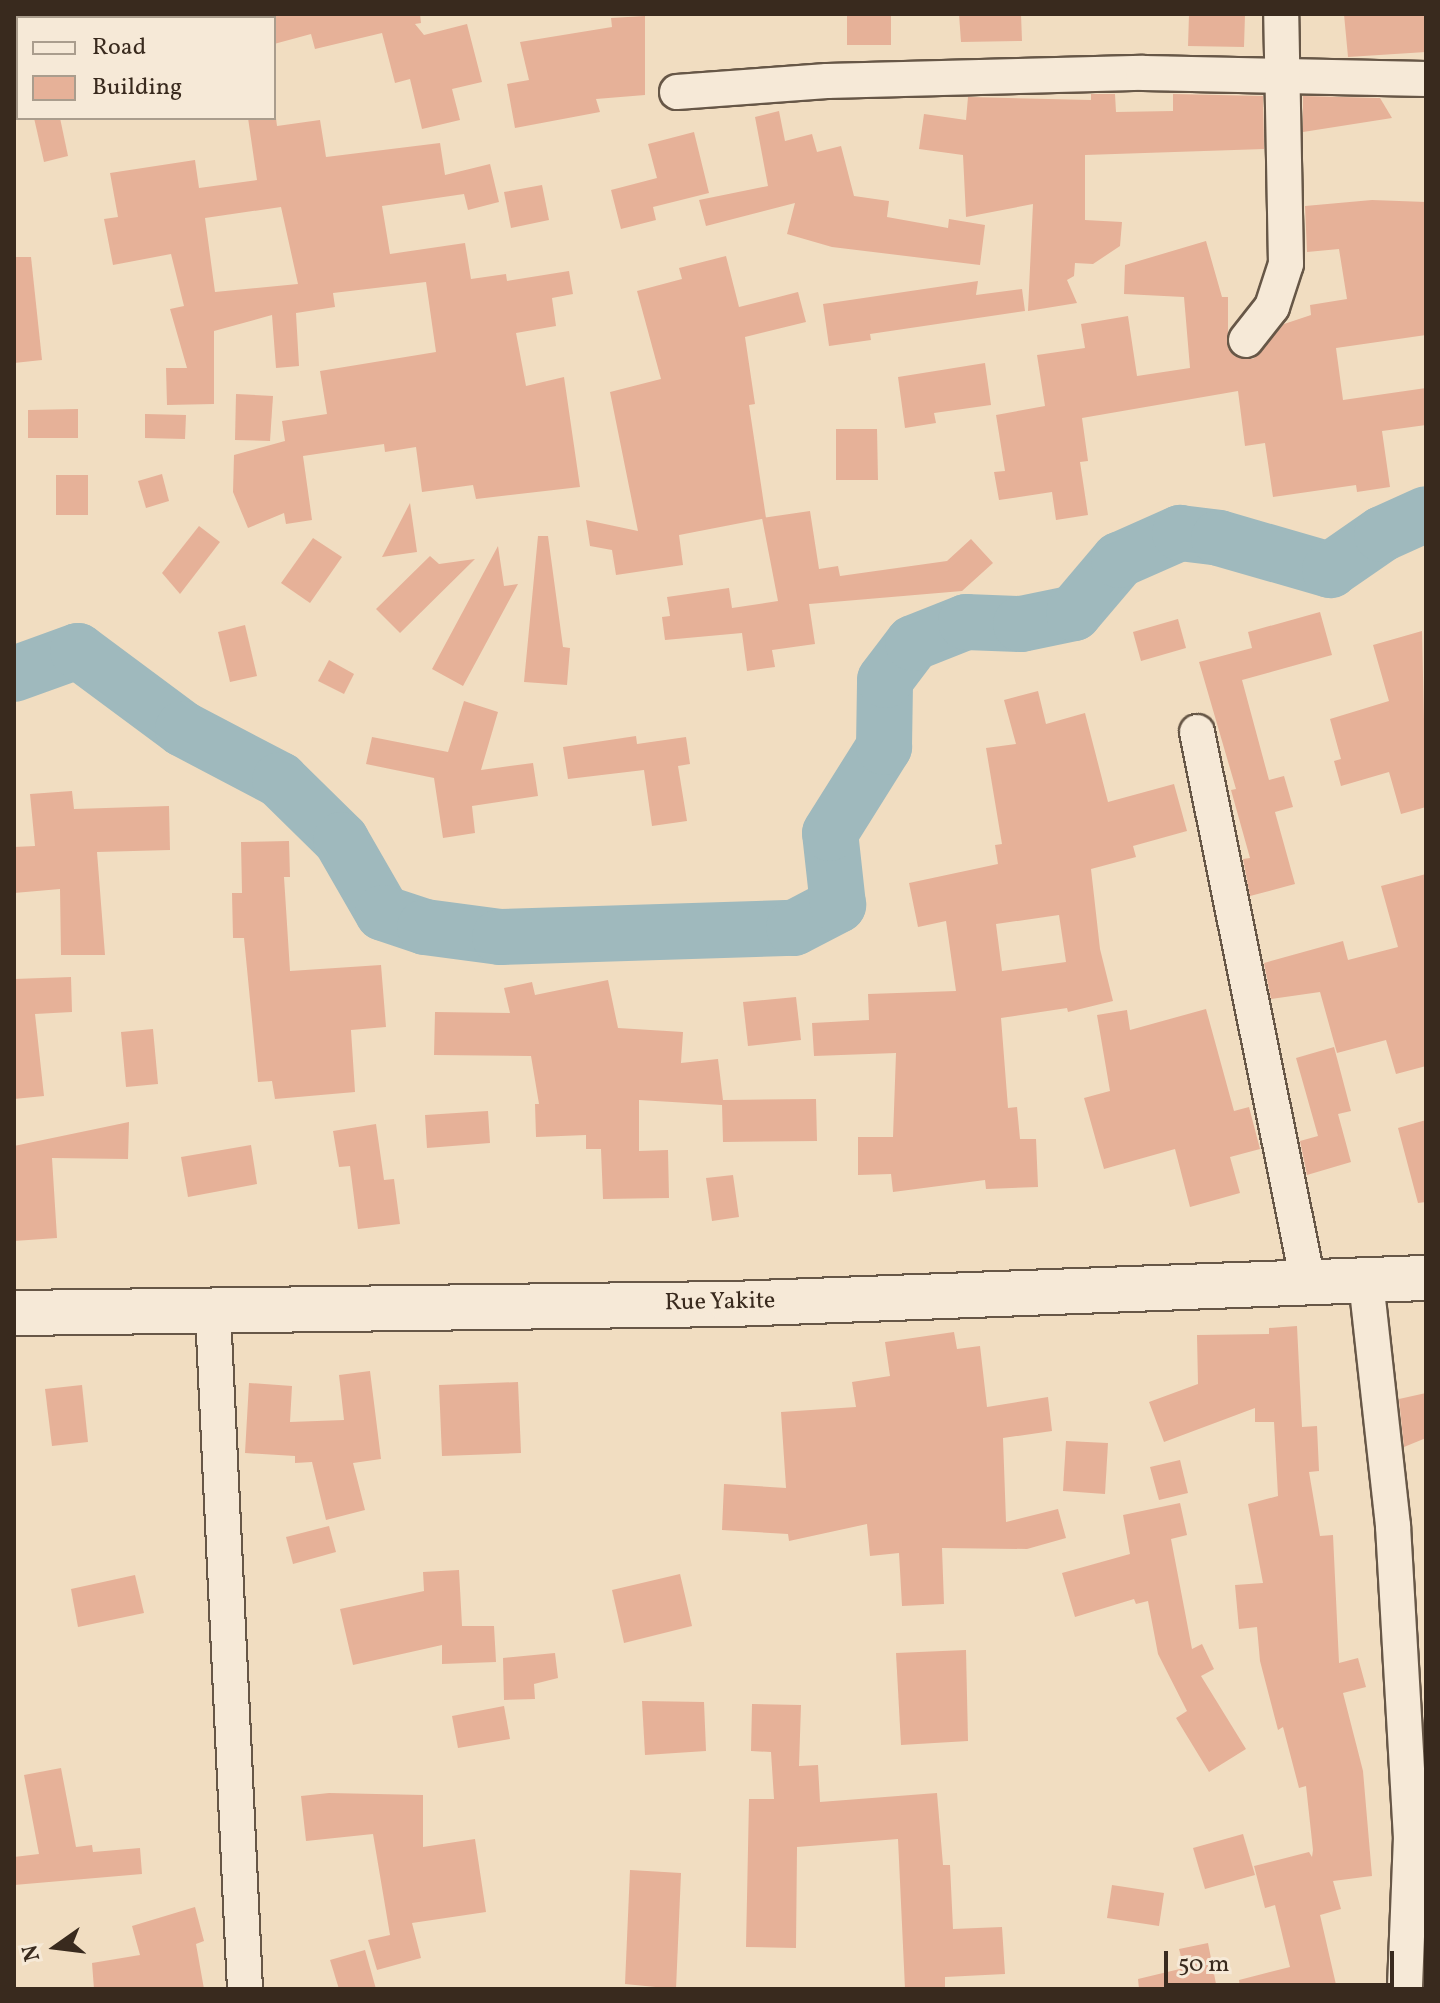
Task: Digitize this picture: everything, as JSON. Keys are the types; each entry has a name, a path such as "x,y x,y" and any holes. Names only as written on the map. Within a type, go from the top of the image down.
{"main road":[{"name":"Rue Yakite","path":"14,1313 213,1313 732,1304 1426,1278"}],"street":[{"path":"1246,340 1272,307 1286,264 1281,14"},
{"path":"677,92 856,80 1284,74 1426,79"},
{"path":"1197,732 1308,1282"},
{"path":"1366,1281 1393,1526 1411,1837 1405,1989"},
{"path":"213,1313 245,1989"}],"building":[{"path":"420,14 421,23 415,24 424,35 467,24 482,82 452,89 460,120 422,129 410,79 395,83 382,33 315,49 311,34 276,43 274,16"},
{"path":"847,14 891,14 891,45 847,45"},
{"path":"959,14 1021,14 1022,41 961,42"},
{"path":"1189,14 1245,14 1244,47 1188,46"},
{"path":"1344,14 1426,14 1426,52 1348,57"},
{"path":"645,16 645,95 596,99 600,112 515,128 507,84 529,80 520,42 612,27 611,18"},
{"path":"1091,94 1115,94 1116,112 1173,111 1173,94 1263,96 1264,149 1085,155 1085,220 1122,222 1120,246 1093,264 1075,263 1074,276 1067,280 1077,303 1028,311 1033,204 966,217 963,155 919,149 924,114 966,120 968,97 1091,100"},
{"path":"1303,96 1380,98 1392,118 1303,132"},
{"path":"779,111 785,141 812,134 817,152 841,146 854,196 889,201 887,217 948,228 949,219 985,225 980,265 832,247 787,234 795,203 706,226 699,200 768,186 755,117"},
{"path":"276,118 277,126 320,120 326,157 440,143 445,175 490,164 499,202 468,210 464,194 382,206 390,254 465,243 471,279 506,274 507,281 569,271 573,294 552,298 556,326 516,333 526,386 564,377 580,487 476,499 473,485 422,492 416,447 385,452 384,444 303,456 312,520 286,524 284,513 248,528 233,492 234,455 285,441 282,421 327,414 320,371 436,352 426,282 333,293 335,307 296,313 299,366 276,368 272,315 214,331 214,404 167,405 166,368 187,368 170,309 184,306 171,254 113,265 104,219 118,217 110,173 195,160 199,188 257,180 248,120","holes":["281,207 298,284 215,292 205,218"]},
{"path":"34,120 60,120 68,156 44,162"},
{"path":"694,132 709,193 653,207 656,220 621,229 611,190 657,178 648,144"},
{"path":"542,185 549,220 511,228 504,192"},
{"path":"1372,200 1426,202 1426,335 1336,348 1343,400 1426,388 1426,425 1382,431 1390,487 1357,492 1356,485 1273,497 1265,443 1245,446 1238,391 1082,418 1088,461 1080,462 1088,515 1056,520 1052,492 999,500 994,472 1005,471 996,415 1045,406 1037,355 1085,348 1081,324 1128,316 1137,376 1190,368 1184,297 1124,294 1125,265 1206,241 1222,297 1228,297 1228,348 1234,356 1253,359 1284,324 1311,315 1310,305 1347,299 1339,249 1307,252 1305,206"},
{"path":"726,256 739,307 798,292 806,322 745,337 755,404 749,405 766,518 679,535 683,565 616,575 612,550 590,546 586,520 638,531 610,392 661,379 637,291 682,279 679,268"},
{"path":"14,257 31,257 42,360 14,363"},
{"path":"978,281 976,295 1022,289 1025,311 870,334 871,340 829,346 823,304"},
{"path":"985,363 991,405 934,413 936,423 905,428 898,377"},
{"path":"236,394 273,396 270,441 235,440"},
{"path":"78,409 78,438 28,438 28,410"},
{"path":"145,414 186,415 185,439 145,438"},
{"path":"836,429 877,429 878,480 836,480"},
{"path":"162,474 169,501 146,508 138,481"},
{"path":"56,475 88,475 88,515 56,515"},
{"path":"410,503 417,552 382,557"},
{"path":"810,511 819,569 838,566 840,576 947,561 971,539 993,563 962,591 809,604 815,644 772,650 775,667 747,671 742,633 665,640 662,617 670,616 667,597 729,588 732,608 778,601 762,518"},
{"path":"199,526 220,542 180,594 162,573"},
{"path":"538,536 548,536 563,647 570,648 567,685 524,682"},
{"path":"313,538 342,557 310,603 281,583"},
{"path":"498,546 504,586 518,584 463,686 432,669"},
{"path":"430,556 439,564 475,559 400,633 376,609"},
{"path":"1320,612 1332,655 1242,680 1269,780 1284,776 1293,807 1275,812 1295,884 1250,896 1243,859 1250,858 1231,790 1236,789 1199,662 1252,648 1248,632"},
{"path":"1178,619 1186,648 1141,661 1133,632"},
{"path":"245,625 257,676 230,682 218,632"},
{"path":"1422,631 1426,807 1401,814 1389,772 1341,786 1334,761 1341,759 1330,719 1389,701 1373,645"},
{"path":"329,660 354,674 344,694 318,681"},
{"path":"1038,691 1046,724 1085,713 1108,802 1174,784 1187,831 1133,846 1136,857 1091,869 1100,949 1113,1001 1068,1012 1067,1008 1001,1018 1008,1108 1017,1107 1020,1139 1036,1139 1038,1187 986,1189 985,1180 893,1192 891,1174 858,1175 858,1137 893,1137 896,1053 814,1056 812,1023 869,1020 868,994 956,991 946,921 918,927 909,883 998,864 995,845 1002,844 986,748 1016,744 1004,700","holes":["1059,915 1066,962 1002,971 996,924"]},
{"path":"464,701 498,712 481,770 533,763 538,796 472,806 475,833 443,838 434,778 366,764 372,737 448,752"},
{"path":"636,736 637,744 686,737 690,764 678,766 687,821 652,826 644,770 568,779 563,747"},
{"path":"72,791 74,809 169,806 170,850 97,852 105,955 61,955 60,889 14,893 14,847 35,846 30,794"},
{"path":"289,841 290,877 284,877 290,971 381,965 386,1027 351,1030 355,1092 275,1099 272,1081 258,1082 244,938 233,938 232,893 242,893 241,842"},
{"path":"1426,874 1426,1066 1396,1074 1386,1040 1337,1053 1320,992 1271,999 1264,963 1343,941 1348,960 1398,947 1381,886"},
{"path":"71,977 72,1012 35,1014 44,1096 14,1099 14,979"},
{"path":"608,980 618,1028 683,1032 681,1063 718,1059 723,1100 816,1099 817,1141 723,1142 722,1105 639,1100 639,1151 668,1150 669,1198 603,1199 601,1149 586,1149 586,1135 536,1137 535,1104 539,1104 531,1056 434,1055 435,1012 510,1013 504,988 532,982 535,995"},
{"path":"796,997 801,1040 748,1046 743,1002"},
{"path":"1206,1009 1234,1111 1249,1107 1260,1149 1230,1157 1240,1193 1190,1207 1175,1149 1104,1169 1084,1098 1110,1091 1097,1015 1127,1010 1130,1030"},
{"path":"153,1029 158,1084 126,1087 121,1032"},
{"path":"1334,1047 1351,1111 1338,1114 1351,1162 1307,1175 1300,1141 1318,1136 1296,1058"},
{"path":"488,1111 490,1143 427,1148 425,1115"},
{"path":"1426,1120 1426,1202 1418,1203 1398,1128"},
{"path":"129,1122 128,1159 52,1158 57,1238 14,1241 14,1146"},
{"path":"376,1124 384,1180 394,1179 400,1224 358,1229 350,1166 339,1167 333,1131"},
{"path":"251,1145 257,1184 188,1197 181,1157"},
{"path":"733,1175 739,1217 712,1221 706,1178"},
{"path":"1297,1326 1302,1427 1317,1426 1319,1471 1309,1472 1320,1536 1333,1535 1339,1663 1358,1658 1366,1687 1343,1693 1363,1771 1372,1876 1333,1881 1341,1909 1320,1915 1337,1989 1240,1989 1239,1980 1290,1967 1275,1905 1265,1908 1254,1866 1309,1852 1312,1857 1313,1850 1306,1786 1299,1788 1283,1727 1278,1730 1260,1661 1257,1627 1239,1629 1235,1585 1263,1583 1248,1504 1278,1496 1274,1422 1255,1422 1255,1408 1164,1442 1149,1402 1198,1384 1197,1335 1269,1334 1269,1328"},
{"path":"954,1332 957,1349 980,1346 987,1407 1048,1397 1052,1431 1003,1438 1006,1522 1058,1509 1066,1538 1027,1549 942,1548 944,1604 902,1606 899,1553 870,1556 867,1524 789,1541 788,1534 722,1530 724,1484 786,1488 781,1412 856,1407 852,1382 890,1376 885,1342"},
{"path":"370,1371 381,1459 353,1463 365,1510 326,1520 312,1462 295,1463 295,1456 245,1453 249,1383 292,1386 290,1422 344,1420 339,1375"},
{"path":"518,1382 521,1453 442,1456 439,1385"},
{"path":"82,1385 88,1442 52,1446 45,1389"},
{"path":"1426,1393 1426,1438 1404,1447 1399,1399"},
{"path":"1066,1441 1108,1443 1105,1494 1063,1491"},
{"path":"1180,1460 1188,1493 1159,1500 1150,1467"},
{"path":"1180,1503 1187,1535 1171,1539 1192,1649 1202,1644 1214,1669 1201,1676 1246,1749 1209,1772 1176,1718 1187,1711 1158,1654 1148,1601 1136,1604 1134,1599 1075,1617 1062,1573 1130,1554 1123,1515"},
{"path":"329,1526 336,1552 293,1564 286,1537"},
{"path":"459,1570 462,1626 494,1626 496,1662 442,1664 442,1645 353,1665 340,1609 424,1591 423,1572"},
{"path":"680,1574 692,1626 624,1643 612,1590"},
{"path":"135,1575 144,1613 78,1627 71,1589"},
{"path":"966,1650 968,1741 901,1745 896,1653"},
{"path":"555,1653 558,1678 534,1684 535,1699 504,1700 503,1658"},
{"path":"642,1701 704,1702 706,1751 645,1755"},
{"path":"752,1704 801,1705 799,1766 818,1765 820,1802 937,1793 943,1865 950,1865 953,1929 1002,1927 1005,1974 945,1977 945,1989 905,1989 898,1839 797,1847 796,1948 746,1947 749,1799 774,1799 771,1752 751,1751"},
{"path":"504,1706 510,1739 458,1748 452,1716"},
{"path":"61,1768 76,1847 92,1845 93,1852 140,1848 142,1874 14,1885 14,1857 39,1854 24,1775"},
{"path":"329,1793 423,1795 423,1847 475,1839 486,1912 412,1923 421,1958 377,1970 368,1940 390,1935 373,1834 306,1841 301,1796"},
{"path":"1243,1834 1255,1875 1205,1889 1193,1848"},
{"path":"630,1870 681,1873 676,1989 625,1984"},
{"path":"1112,1885 1164,1893 1159,1926 1107,1918"},
{"path":"195,1907 204,1941 196,1944 204,1989 94,1989 92,1963 140,1955 132,1926"},
{"path":"1208,1943 1217,1989 1139,1989 1138,1979 1184,1968 1179,1949"},
{"path":"365,1950 376,1989 339,1989 330,1960"}],"waterway":[{"path":"14,674 78,651 183,729 280,780 341,840 383,913 425,927 500,937 794,928 838,905 830,833 884,747 885,680 913,643 966,622 1021,624 1074,613 1119,560 1180,533 1219,538 1330,570 1382,534 1426,514"}]}
